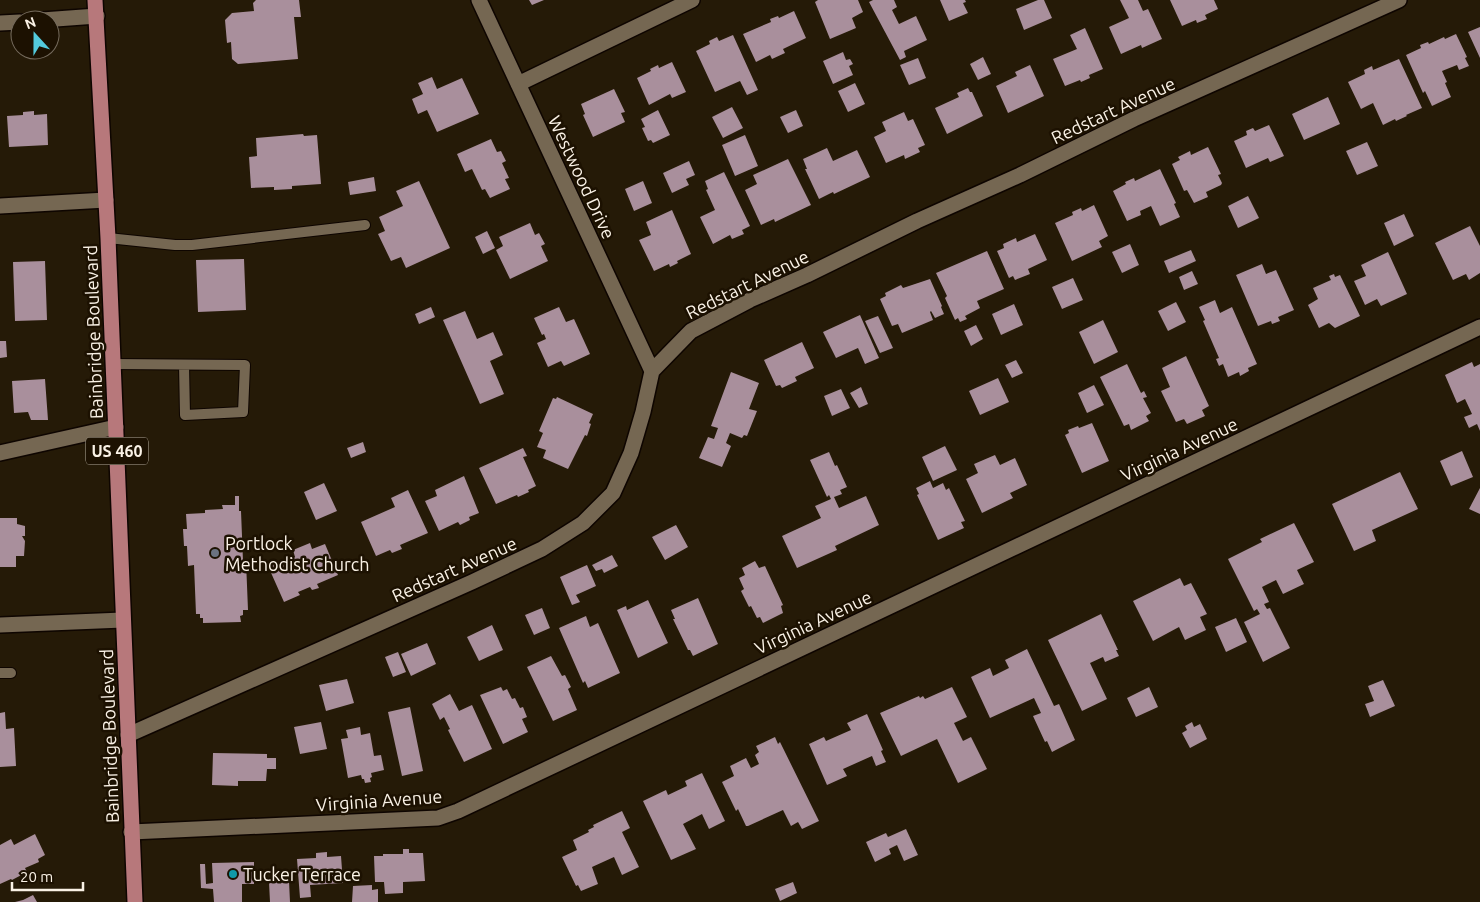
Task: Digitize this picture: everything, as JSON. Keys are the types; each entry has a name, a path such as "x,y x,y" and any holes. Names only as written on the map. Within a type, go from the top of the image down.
{"main road":[{"name":"Bainbridge Boulevard","path":"95,0 108,238 135,902"}],"street":[{"name":"Westwood Drive","path":"479,0 652,370"},
{"path":"518,84 692,0"},
{"name":"Redstart Avenue","path":"128,735 490,574 542,549 583,523 612,493 627,461 643,412 652,370 691,331 750,300 807,275 917,221 1020,175 1134,119 1399,0"},
{"path":"60,19 97,16"},
{"path":"0,206 106,200"},
{"name":"Virginia Avenue","path":"132,832 438,818 458,811 1480,327"},
{"path":"0,453 116,427"},
{"path":"0,625 123,620"}],"lane":[{"path":"108,238 192,245 365,226"},
{"path":"113,364 184,365 245,366 243,412 185,415 184,365"}],"building":[{"path":"256,0 299,0 301,17 294,17 298,59 238,64 232,59 231,42 227,43 225,20 232,13 254,11 253,3"},
{"path":"529,0 544,0 532,5"},
{"path":"818,0 858,0 863,12 852,18 856,28 830,39 815,2"},
{"path":"873,0 894,0 897,7 892,10 899,24 916,16 927,40 904,51 906,57 900,60 869,2"},
{"path":"940,0 965,0 966,2 963,3 968,13 949,21"},
{"path":"1038,0 1044,0 1052,18 1024,30 1016,9"},
{"path":"1120,0 1138,0 1143,11 1148,9 1162,39 1142,48 1141,45 1121,54 1109,27 1129,18"},
{"path":"1170,0 1214,0 1218,9 1205,15 1207,19 1197,23 1196,20 1182,26"},
{"path":"794,11 806,38 783,49 785,53 772,59 770,55 756,62 743,34 771,22 770,19 778,16 779,18"},
{"path":"1480,27 1480,58 1468,32"},
{"path":"1085,28 1103,69 1089,75 1090,78 1065,86 1053,59 1077,49 1070,35"},
{"path":"1456,34 1467,57 1465,58 1469,66 1459,70 1457,65 1442,71 1451,97 1432,106 1425,91 1423,93 1406,55 1421,48 1420,45 1428,42 1429,44"},
{"path":"733,35 758,90 747,95 740,81 715,92 696,51 710,44 709,41 717,37 719,41"},
{"path":"843,52 846,60 850,59 853,64 849,66 853,75 833,84 823,61"},
{"path":"983,57 991,74 978,80 970,64"},
{"path":"918,58 926,78 909,85 900,65"},
{"path":"1399,59 1422,108 1396,121 1395,119 1383,125 1373,103 1361,109 1348,82 1365,74 1364,70 1372,66 1373,70"},
{"path":"672,62 686,92 672,98 670,94 649,105 637,78 658,65 659,68"},
{"path":"1030,65 1044,96 1008,113 996,86 1017,76 1015,72"},
{"path":"432,77 437,89 462,78 479,114 437,132 427,110 418,114 412,99 423,94 418,83"},
{"path":"855,83 865,104 848,112 838,91"},
{"path":"968,88 972,92 983,116 947,134 935,108 959,97 957,93"},
{"path":"614,89 625,112 621,113 625,122 593,137 583,115 585,114 581,104"},
{"path":"1328,97 1340,124 1304,140 1292,114"},
{"path":"732,107 743,128 723,138 712,117"},
{"path":"658,110 670,135 653,143 651,140 648,141 642,128 645,127 641,119"},
{"path":"796,110 803,126 788,133 780,117"},
{"path":"34,111 34,115 47,114 48,145 9,147 7,116 23,115 23,112"},
{"path":"904,112 908,121 913,119 925,145 918,148 920,152 905,159 904,155 886,163 874,137 886,131 882,122"},
{"path":"1269,125 1284,156 1270,162 1268,158 1246,168 1234,141 1247,135 1246,131 1253,128 1255,131"},
{"path":"303,134 304,136 317,135 321,184 292,186 292,189 274,190 274,187 251,188 249,157 257,156 256,138"},
{"path":"745,135 758,166 735,176 722,145"},
{"path":"491,139 497,152 501,151 506,161 502,163 509,178 505,179 510,189 490,198 485,189 482,190 472,169 465,172 457,154"},
{"path":"1367,142 1378,166 1357,175 1346,151"},
{"path":"1208,147 1221,174 1218,175 1222,183 1206,192 1208,197 1194,203 1187,190 1184,191 1172,164 1180,160 1178,157 1190,151 1191,155"},
{"path":"827,148 833,161 857,150 870,177 819,199 805,169 807,169 803,159"},
{"path":"788,159 811,205 775,222 774,219 761,225 745,190 757,184 753,175"},
{"path":"689,161 695,175 686,179 689,185 672,193 663,173"},
{"path":"1160,169 1176,203 1174,204 1180,217 1160,226 1151,206 1140,211 1141,215 1127,221 1113,191 1126,184 1125,182 1134,178 1135,181"},
{"path":"724,172 750,226 742,230 744,234 732,239 730,235 713,244 700,217 715,210 706,190 708,189 705,181"},
{"path":"374,177 376,191 350,195 348,182"},
{"path":"419,181 450,248 406,268 401,257 391,261 378,234 385,231 379,217 403,206 396,191"},
{"path":"643,181 652,203 634,211 625,189"},
{"path":"1248,196 1259,218 1238,228 1228,206"},
{"path":"1094,205 1108,236 1099,241 1102,247 1072,261 1055,223 1073,215 1072,212 1081,208 1082,211"},
{"path":"672,210 691,254 670,267 669,264 654,271 639,240 651,235 646,222"},
{"path":"1404,214 1414,236 1394,246 1384,223"},
{"path":"530,223 535,235 539,233 545,244 541,246 548,261 510,279 496,250 503,246 499,237"},
{"path":"1470,226 1480,246 1480,273 1469,280 1466,274 1453,280 1435,243"},
{"path":"487,231 495,248 483,254 475,237"},
{"path":"1035,234 1047,260 1028,269 1030,274 1015,280 1013,276 1009,278 997,251 1004,248 1003,244 1016,238 1017,242"},
{"path":"1130,244 1139,265 1122,273 1112,252"},
{"path":"1191,250 1196,261 1169,273 1164,261"},
{"path":"987,251 1004,289 977,301 980,308 965,316 967,319 960,322 958,318 955,320 945,298 947,296 936,273"},
{"path":"1388,252 1407,294 1381,306 1377,299 1365,305 1354,281 1366,276 1361,265"},
{"path":"244,259 246,310 198,312 196,260"},
{"path":"45,261 47,320 15,321 13,262"},
{"path":"1262,264 1266,274 1276,270 1294,310 1278,317 1280,321 1272,324 1271,321 1258,326 1236,275"},
{"path":"1192,271 1198,284 1184,290 1179,277"},
{"path":"1334,274 1335,277 1340,275 1360,316 1335,328 1329,323 1319,328 1308,305 1318,299 1313,288 1331,280 1329,276"},
{"path":"1073,278 1083,300 1062,309 1052,287"},
{"path":"930,279 944,314 935,318 931,311 933,320 902,333 898,324 892,326 880,299 886,296 885,293 901,285 903,288"},
{"path":"1215,300 1220,313 1232,307 1257,364 1248,368 1249,371 1240,376 1239,372 1228,377 1223,364 1219,366 1216,359 1219,358 1203,321 1205,320 1199,307"},
{"path":"1176,302 1186,322 1168,331 1158,311"},
{"path":"1014,304 1023,325 1001,335 992,314"},
{"path":"431,307 435,317 419,324 415,314"},
{"path":"559,307 566,322 574,319 590,354 564,366 561,361 548,367 537,343 546,339 534,318"},
{"path":"465,311 477,339 493,332 503,355 490,361 504,394 480,404 443,320"},
{"path":"860,315 879,358 865,364 858,348 836,358 823,332"},
{"path":"878,316 893,348 880,353 865,321"},
{"path":"1103,320 1118,352 1094,364 1079,332"},
{"path":"976,325 983,339 971,346 964,331"},
{"path":"0,341 6,341 7,357 0,358"},
{"path":"802,342 814,368 795,377 797,381 782,388 780,385 776,386 764,360"},
{"path":"1186,356 1209,406 1202,410 1205,416 1187,424 1184,419 1176,422 1161,391 1170,387 1162,368"},
{"path":"1016,360 1023,373 1012,378 1005,365"},
{"path":"1472,362 1474,367 1480,364 1480,431 1477,424 1469,428 1464,417 1472,414 1465,399 1457,403 1445,375"},
{"path":"1127,364 1141,393 1144,391 1147,397 1143,398 1151,413 1146,416 1149,421 1131,430 1129,424 1124,426 1100,377"},
{"path":"731,372 759,383 749,409 757,411 747,436 744,435 742,438 730,433 726,443 731,446 722,467 699,458 708,437 714,439 718,428 711,426"},
{"path":"998,378 1009,402 980,415 969,391"},
{"path":"45,379 48,420 31,420 28,412 14,413 12,381"},
{"path":"1094,385 1104,405 1087,413 1078,393"},
{"path":"861,387 868,404 859,408 850,393"},
{"path":"841,389 850,408 832,416 824,396"},
{"path":"557,397 593,414 587,436 585,435 568,469 543,458 546,450 537,447 543,433 539,431 553,398 556,399"},
{"path":"1092,423 1109,461 1082,473 1065,435 1069,433 1068,430"},
{"path":"363,442 366,452 351,458 347,448"},
{"path":"945,446 957,470 933,481 922,457"},
{"path":"523,448 527,456 523,457 536,486 518,497 517,495 496,504 479,468"},
{"path":"1462,451 1473,477 1451,486 1440,461"},
{"path":"829,452 847,487 840,490 842,494 834,497 839,508 866,496 879,525 835,546 837,550 797,568 782,536 821,518 815,506 831,499 829,495 827,497 810,460"},
{"path":"995,455 1000,465 1015,458 1027,485 1010,493 1013,498 982,513 966,479 978,473 974,464"},
{"path":"1400,472 1418,509 1372,530 1376,541 1354,551 1332,504"},
{"path":"464,476 479,513 469,517 470,520 460,525 458,522 439,531 425,501 437,496 435,490"},
{"path":"930,481 933,488 943,483 946,490 949,488 965,521 961,522 964,528 938,540 917,495 919,494 916,488"},
{"path":"324,483 337,511 316,520 304,492"},
{"path":"1480,488 1480,514 1469,509"},
{"path":"408,490 428,533 400,545 402,549 392,553 390,550 376,556 361,522 395,507 391,498"},
{"name":"Portlock Methodist Church","path":"235,496 239,496 239,511 241,511 243,561 246,561 248,610 243,610 243,615 240,616 241,622 203,623 203,618 200,618 200,614 196,614 194,565 188,566 187,546 184,546 183,529 187,529 186,514 205,513 205,510 223,509 222,505 235,505"},
{"path":"0,518 17,518 17,524 25,526 25,536 22,536 25,541 24,556 16,556 16,567 0,567"},
{"path":"1294,523 1314,562 1297,570 1304,584 1283,594 1276,580 1262,587 1269,602 1264,604 1267,609 1270,608 1290,648 1263,662 1244,622 1260,614 1257,609 1254,611 1228,559 1262,542 1260,539"},
{"path":"676,525 688,547 665,560 652,537"},
{"path":"310,543 312,549 325,544 338,575 317,584 319,588 312,590 310,587 298,592 300,595 284,602 268,566 284,559 286,561 295,557 293,550"},
{"path":"612,555 618,566 604,573 602,569 596,571 592,565"},
{"path":"755,561 759,568 765,566 783,605 781,606 783,613 763,623 760,617 757,618 751,606 749,607 741,591 744,589 739,578 745,575 742,568"},
{"path":"587,565 596,586 576,595 580,602 572,605 560,577"},
{"path":"1180,578 1184,586 1191,583 1207,614 1200,617 1206,630 1185,640 1179,627 1153,641 1133,601"},
{"path":"698,598 718,644 693,656 690,650 688,650 673,619 675,619 671,610"},
{"path":"648,600 668,643 638,658 617,610 626,606 627,610"},
{"path":"542,608 550,628 534,635 525,615"},
{"path":"1101,614 1119,656 1105,662 1103,657 1090,663 1107,699 1082,711 1048,640"},
{"path":"586,616 590,627 598,623 620,673 588,688 585,681 583,683 559,628"},
{"path":"1236,618 1247,642 1226,652 1215,627"},
{"path":"492,625 503,650 479,661 467,637"},
{"path":"427,643 436,664 411,676 401,654"},
{"path":"1027,649 1054,706 1059,704 1075,740 1052,752 1047,741 1045,742 1033,716 1041,713 1034,698 990,718 971,677 990,668 993,676 1009,668 1005,660"},
{"path":"398,652 406,672 393,677 385,657"},
{"path":"551,656 562,676 565,675 571,687 568,689 577,710 553,721 527,667"},
{"path":"347,679 354,703 326,711 319,685"},
{"path":"1383,680 1395,706 1370,717 1365,704 1374,701 1368,686"},
{"path":"501,687 503,691 507,689 512,699 515,698 520,708 523,707 527,717 522,719 528,732 503,744 480,695"},
{"path":"952,687 967,717 954,723 963,741 971,737 987,769 958,783 937,739 901,756 880,713 919,696 920,698 923,696 925,699"},
{"path":"1149,687 1158,707 1136,717 1127,698"},
{"path":"450,694 459,711 472,705 492,749 464,762 448,730 450,729 444,717 440,720 432,704"},
{"path":"410,707 423,771 402,776 388,712"},
{"path":"5,712 6,729 14,728 16,766 0,767 0,713"},
{"path":"867,714 883,750 881,751 886,762 876,766 872,756 843,769 847,776 827,785 809,744 824,737 826,741 851,730 847,723"},
{"path":"321,722 327,749 300,754 294,727"},
{"path":"1192,722 1194,727 1200,724 1207,739 1190,748 1182,733 1187,730 1185,726"},
{"path":"360,727 361,735 370,733 374,756 381,755 384,770 371,773 371,782 365,783 361,775 348,778 341,739 348,738 346,730"},
{"path":"775,737 778,744 780,742 819,821 802,829 798,822 791,826 783,810 746,826 738,809 736,811 722,782 734,776 730,766 746,758 751,768 759,764 755,755 759,752 756,746"},
{"path":"213,753 267,754 267,758 276,758 276,769 267,769 266,781 238,781 238,786 212,785"},
{"path":"702,773 725,821 709,829 702,814 683,824 696,849 671,860 643,801 666,790 668,795 687,786 685,781"},
{"path":"622,811 630,828 622,832 639,867 622,875 614,857 592,867 598,884 581,891 578,885 576,886 562,857 577,850 573,840 589,832 588,830 594,827 593,825"},
{"path":"906,829 918,855 904,861 897,845 889,849 891,854 875,862 866,842 886,833 888,837"},
{"path":"35,834 45,855 38,859 39,862 25,868 27,872 0,884 0,845 11,839 14,845"},
{"path":"403,849 409,849 409,853 423,853 425,881 403,882 403,893 385,894 384,882 375,882 374,856 403,854"},
{"path":"327,852 327,857 341,856 343,883 310,885 311,897 300,898 297,859 316,858 316,853"},
{"name":"Tucker Terrace","path":"254,862 254,884 242,884 242,902 214,902 213,889 201,888 200,864 205,864 206,884 213,883 212,863"},
{"path":"289,881 290,902 270,902 269,882"},
{"path":"793,882 797,893 780,901 775,889"},
{"path":"372,885 372,890 378,889 378,902 352,902 353,886"},
{"path":"33,895 37,902 15,902 23,900"}],"place":[{"name":"Portlock Methodist Church","path":"215,553"},
{"name":"Tucker Terrace","path":"233,874"}]}
